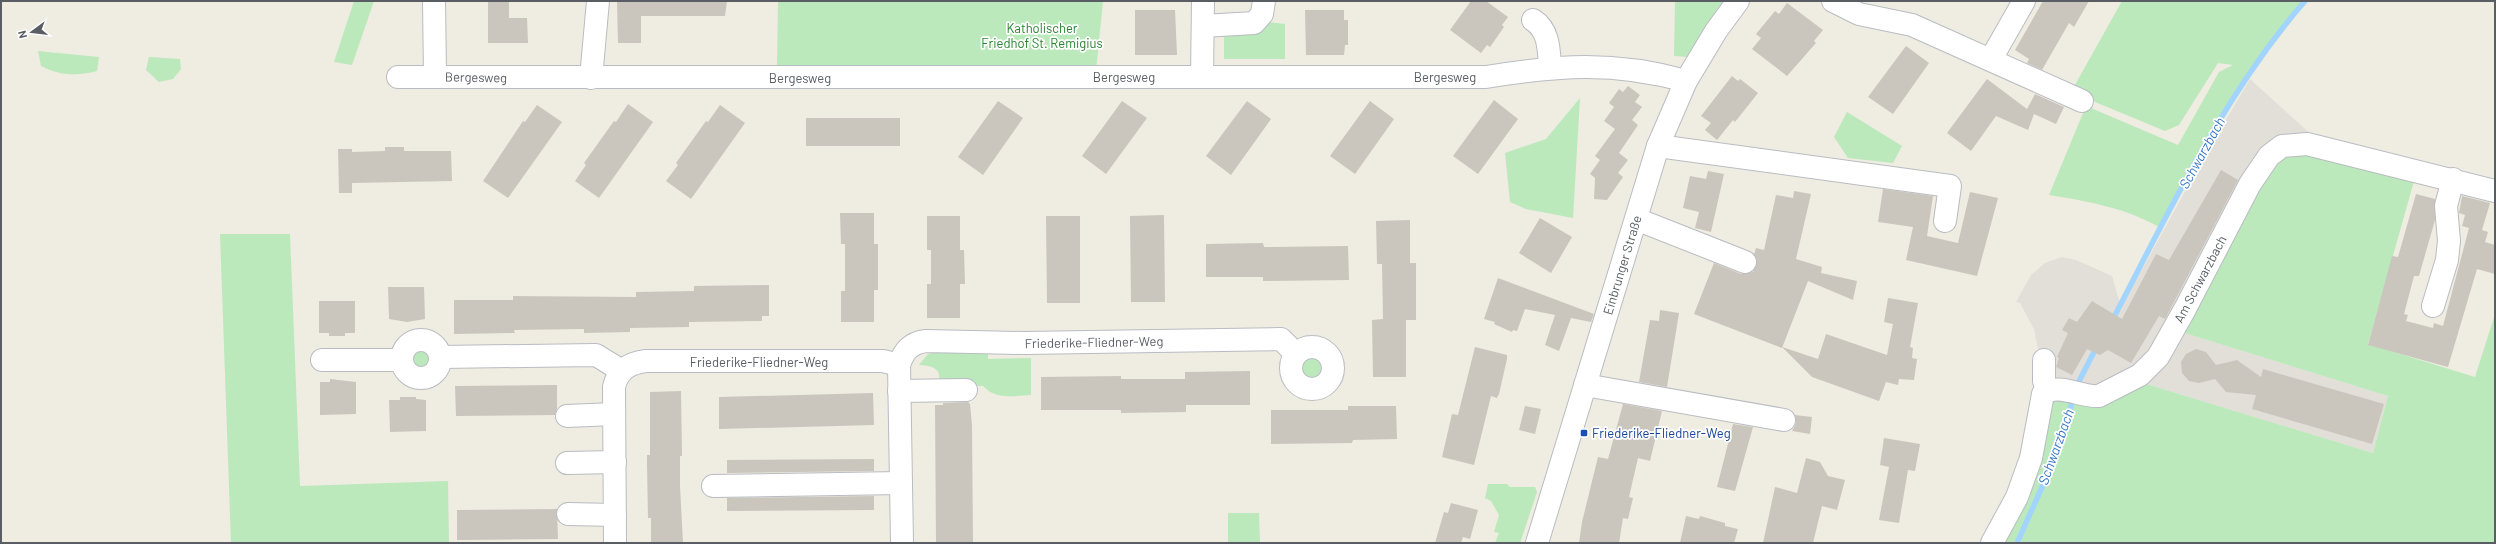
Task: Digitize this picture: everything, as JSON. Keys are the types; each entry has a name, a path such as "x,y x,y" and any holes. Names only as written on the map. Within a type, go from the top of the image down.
{"street":[{"path":"434,1 435,76"},
{"path":"590,78 598,1"},
{"path":"1202,77 1203,1"},
{"path":"1203,26 1254,23 1262,14 1264,1"},
{"name":"Einbrunger Straße","path":"1537,543 1658,146 1686,81 1712,37 1738,1"},
{"path":"1833,1 1859,14 1912,25 1991,59 2082,101"},
{"path":"1991,59 2024,1"},
{"path":"1533,20 1544,31 1548,46 1550,67"},
{"name":"Bergesweg","path":"398,77 1486,77 1550,67 1598,66 1661,74 1686,81"},
{"name":"Am Schwarzbach","path":"2054,391 2087,396 2099,396 2109,393 2140,375 2158,357 2185,309 2250,184 2271,152 2291,144 2306,144 2495,190"},
{"path":"1658,146 1950,186 1944,221"},
{"path":"2433,306 2447,260 2449,241 2446,206 2453,179"},
{"path":"1636,219 1745,262"},
{"name":"Friederike-Fliedner-Weg","path":"622,371 633,363 646,362 883,361 898,365 901,356 909,347 926,341 1024,343 1281,339 1296,354"},
{"path":"322,360 402,360 406,346 419,340 433,344 440,357 596,355 622,371 616,378 614,387 615,543"},
{"path":"1992,543 2017,497 2031,458 2040,402 2054,391 2044,381 2044,360"},
{"path":"898,365 902,543"},
{"path":"1585,385 1784,420"},
{"path":"899,391 966,390"},
{"path":"567,416 614,414"},
{"path":"567,464 615,462"},
{"path":"713,486 901,483"},
{"path":"568,514 615,515"}],"shaded area":[{"path":"2250,79 2314,137 2178,331 2388,396 2373,453 2143,383 2061,389 2040,358 2034,329 2020,303 2016,302 2031,275 2045,263 2062,257 2076,260 2112,276 2121,307 2207,152"}],"green space":[{"path":"354,1 374,1 352,65 334,62"},
{"name":"Katholischer Friedhof St. Remigius","path":"778,1 1103,1 1096,71 777,68"},
{"path":"1675,1 1726,1 1687,57 1674,56"},
{"path":"2122,1 2302,1 2245,76 2216,121 2159,227 2146,220 2106,206 2049,195 2086,106 2178,145 2219,72 2233,65 2218,63 2179,125 2165,131 2071,92"},
{"path":"1267,22 1285,24 1285,59 1224,59 1224,32"},
{"path":"38,51 99,57 97,71 82,74 55,72 41,66"},
{"path":"149,57 180,59 181,69 173,79 159,82 146,70"},
{"path":"1580,98 1573,218 1526,209 1510,202 1505,153 1546,139"},
{"path":"1847,112 1902,146 1893,163 1848,158 1834,137"},
{"path":"2282,150 2416,174 2368,344 2475,377 2495,314 2495,543 2021,543 2022,540 2020,543 1997,543 2053,397 2143,383 2373,453 2388,396 2178,331"},
{"path":"220,234 290,234 300,486 448,481 449,543 231,543"},
{"path":"421,349 428,352 431,359 428,366 421,369 414,366 411,359 414,352"},
{"path":"931,353 988,353 988,359 1031,358 1031,395 999,395 983,386 938,385 938,371 929,366 919,365 927,355"},
{"path":"1311,355 1320,359 1324,368 1320,377 1311,381 1302,377 1298,368 1302,359"},
{"path":"1488,484 1507,484 1510,487 1535,487 1537,492 1520,543 1495,543 1499,533 1494,532 1499,515 1491,501 1485,498"},
{"path":"1228,513 1259,513 1260,543 1228,543"}],"building":[{"path":"488,1 509,1 509,18 527,18 528,43 488,43"},
{"path":"617,1 727,1 725,16 641,16 641,43 618,43"},
{"path":"1471,1 1486,1 1508,17 1502,25 1504,27 1490,47 1487,45 1481,53 1450,30"},
{"path":"2043,1 2089,1 2074,27 2069,23 2042,70 2027,63 2029,59 2015,50"},
{"path":"1787,3 1823,30 1814,41 1816,43 1787,76 1752,49 1761,38 1756,34 1775,11 1779,14"},
{"path":"1135,10 1175,10 1177,55 1135,55"},
{"path":"1305,10 1344,10 1344,20 1348,20 1348,45 1345,45 1344,55 1306,55"},
{"path":"1906,46 1929,63 1893,114 1868,97"},
{"path":"1732,76 1738,81 1740,79 1758,93 1735,122 1733,120 1717,140 1705,130 1711,123 1701,116"},
{"path":"1987,79 2027,109 2035,94 2064,107 2056,124 2034,114 2028,130 1996,116 1971,151 1947,133"},
{"path":"1628,86 1640,95 1635,102 1642,107 1632,120 1638,125 1619,153 1628,160 1618,173 1623,177 1607,200 1594,199 1595,178 1590,174 1600,160 1595,156 1615,129 1604,121 1614,107 1609,103 1619,89 1623,92"},
{"path":"1494,100 1518,119 1478,174 1453,156"},
{"path":"998,101 1023,118 983,175 958,157"},
{"path":"1122,101 1147,118 1106,174 1082,156"},
{"path":"1247,101 1271,119 1231,175 1206,156"},
{"path":"1370,101 1394,119 1355,174 1330,156"},
{"path":"628,104 653,122 599,198 575,181 586,165 584,163"},
{"path":"537,105 562,122 508,198 483,181 523,121 525,122"},
{"path":"720,105 745,123 691,199 666,181 678,165 676,163 706,121 708,122"},
{"path":"806,118 900,118 900,146 806,146"},
{"path":"385,147 404,147 404,151 451,151 452,181 352,183 352,193 339,193 338,149 352,149 352,152 385,151"},
{"path":"2221,170 2238,180 2165,319 2159,316 2131,363 2108,350 2100,355 2087,349 2072,375 2056,367 2059,358 2057,357 2068,333 2062,330 2069,318 2077,322 2092,301 2122,319 2156,254 2169,260"},
{"path":"1708,171 1724,174 1711,232 1695,228 1699,212 1683,208 1690,176 1706,179"},
{"path":"1883,189 1933,196 1927,236 1958,243 1970,192 1998,198 1977,276 1906,260 1913,227 1878,222"},
{"path":"1794,191 1811,194 1796,259 1822,267 1821,273 1857,281 1853,300 1808,281 1782,348 1694,314 1714,263 1741,274 1753,272 1757,261 1754,254 1756,248 1764,250 1776,195 1793,198"},
{"path":"2416,194 2435,199 2435,220 2419,276 2414,276 2404,314 2408,315 2406,321 2433,328 2434,323 2443,326 2469,228 2462,226 2465,215 2459,213 2462,196 2490,203 2482,230 2488,232 2485,242 2495,245 2495,274 2477,269 2448,367 2368,345 2392,256 2398,257"},
{"path":"840,213 874,213 874,244 878,244 878,290 874,290 874,322 841,322 841,291 845,291 845,244 841,244"},
{"path":"1164,215 1165,302 1131,302 1130,216"},
{"path":"927,216 960,216 960,250 964,250 965,284 960,284 960,318 927,318 927,284 931,284 931,250 927,250"},
{"path":"1046,216 1080,216 1080,303 1047,303"},
{"path":"1540,218 1572,237 1551,273 1519,253"},
{"path":"1410,220 1410,263 1416,263 1416,320 1406,320 1406,377 1373,377 1372,320 1383,319 1382,264 1377,264 1376,221"},
{"path":"1263,243 1264,247 1348,246 1349,280 1263,281 1263,277 1206,277 1206,244"},
{"path":"1498,278 1594,314 1591,322 1571,318 1559,351 1545,345 1555,315 1525,309 1517,331 1513,330 1512,332 1494,324 1495,322 1484,319"},
{"path":"769,285 769,316 762,316 762,321 689,322 689,327 630,328 630,332 584,333 584,329 514,330 515,333 454,334 454,300 513,300 513,296 636,297 636,292 694,291 694,286"},
{"path":"388,287 424,287 425,319 407,322 389,319"},
{"path":"1888,298 1918,303 1910,347 1913,348 1912,358 1917,359 1914,380 1899,379 1898,385 1886,382 1879,401 1812,377 1782,347 1818,359 1826,334 1887,355 1893,324 1884,322"},
{"path":"319,301 355,301 355,333 345,333 345,336 329,336 329,333 319,333"},
{"path":"1660,310 1679,313 1667,387 1639,382 1650,320 1659,321"},
{"path":"1475,347 1507,355 1507,359 1499,394 1497,398 1491,396 1474,465 1442,457 1452,414 1458,415"},
{"path":"2196,349 2206,352 2216,365 2237,360 2261,377 2263,369 2384,404 2372,444 2252,409 2256,395 2226,392 2215,379 2199,383 2189,381 2182,373 2181,362 2186,354"},
{"path":"1250,371 1250,405 1186,405 1186,412 1121,413 1121,410 1041,410 1041,377 1121,376 1121,379 1185,379 1185,372"},
{"path":"330,379 356,382 356,414 320,415 320,382 330,382"},
{"path":"557,385 557,409 555,415 456,416 455,386"},
{"path":"681,391 682,456 680,456 680,486 683,543 651,543 651,518 648,518 647,465 647,455 650,455 650,392"},
{"path":"873,393 874,425 719,429 719,397"},
{"path":"400,397 416,397 416,399 426,400 426,431 390,432 389,400 400,400"},
{"path":"968,402 970,404 972,425 973,543 936,543 935,405 943,405 943,403"},
{"path":"1623,404 1662,411 1650,461 1638,458 1629,497 1633,498 1628,519 1623,518 1619,543 1579,543 1582,522 1598,457 1608,459"},
{"path":"1348,406 1396,406 1397,439 1353,440 1352,443 1271,444 1271,410 1348,410"},
{"path":"1525,406 1541,409 1535,434 1519,430"},
{"path":"1795,415 1812,417 1810,434 1792,431 1796,423"},
{"path":"1733,424 1753,427 1735,491 1717,487"},
{"path":"1884,438 1920,444 1915,471 1908,470 1899,523 1879,520 1889,467 1880,465"},
{"path":"1806,458 1820,462 1828,476 1845,480 1837,510 1822,506 1813,543 1763,543 1775,487 1797,493"},
{"path":"874,459 874,471 727,473 727,460"},
{"path":"874,496 874,510 727,511 727,498"},
{"path":"1451,503 1478,510 1470,539 1463,537 1461,543 1435,543 1444,512 1448,513"},
{"path":"557,509 558,539 457,540 457,510"},
{"path":"1686,516 1699,519 1700,516 1725,523 1725,526 1738,529 1734,543 1680,543"}],"waterway":[{"name":"Schwarzbach","path":"2115,315 2179,192 2224,112 2249,74 2305,1"},
{"name":"Schwarzbach","path":"2076,387 2094,352"},
{"name":"Schwarzbach","path":"2017,543 2056,456 2074,396"}],"place":[{"name":"Friederike-Fliedner-Weg","path":"1584,433"}]}
